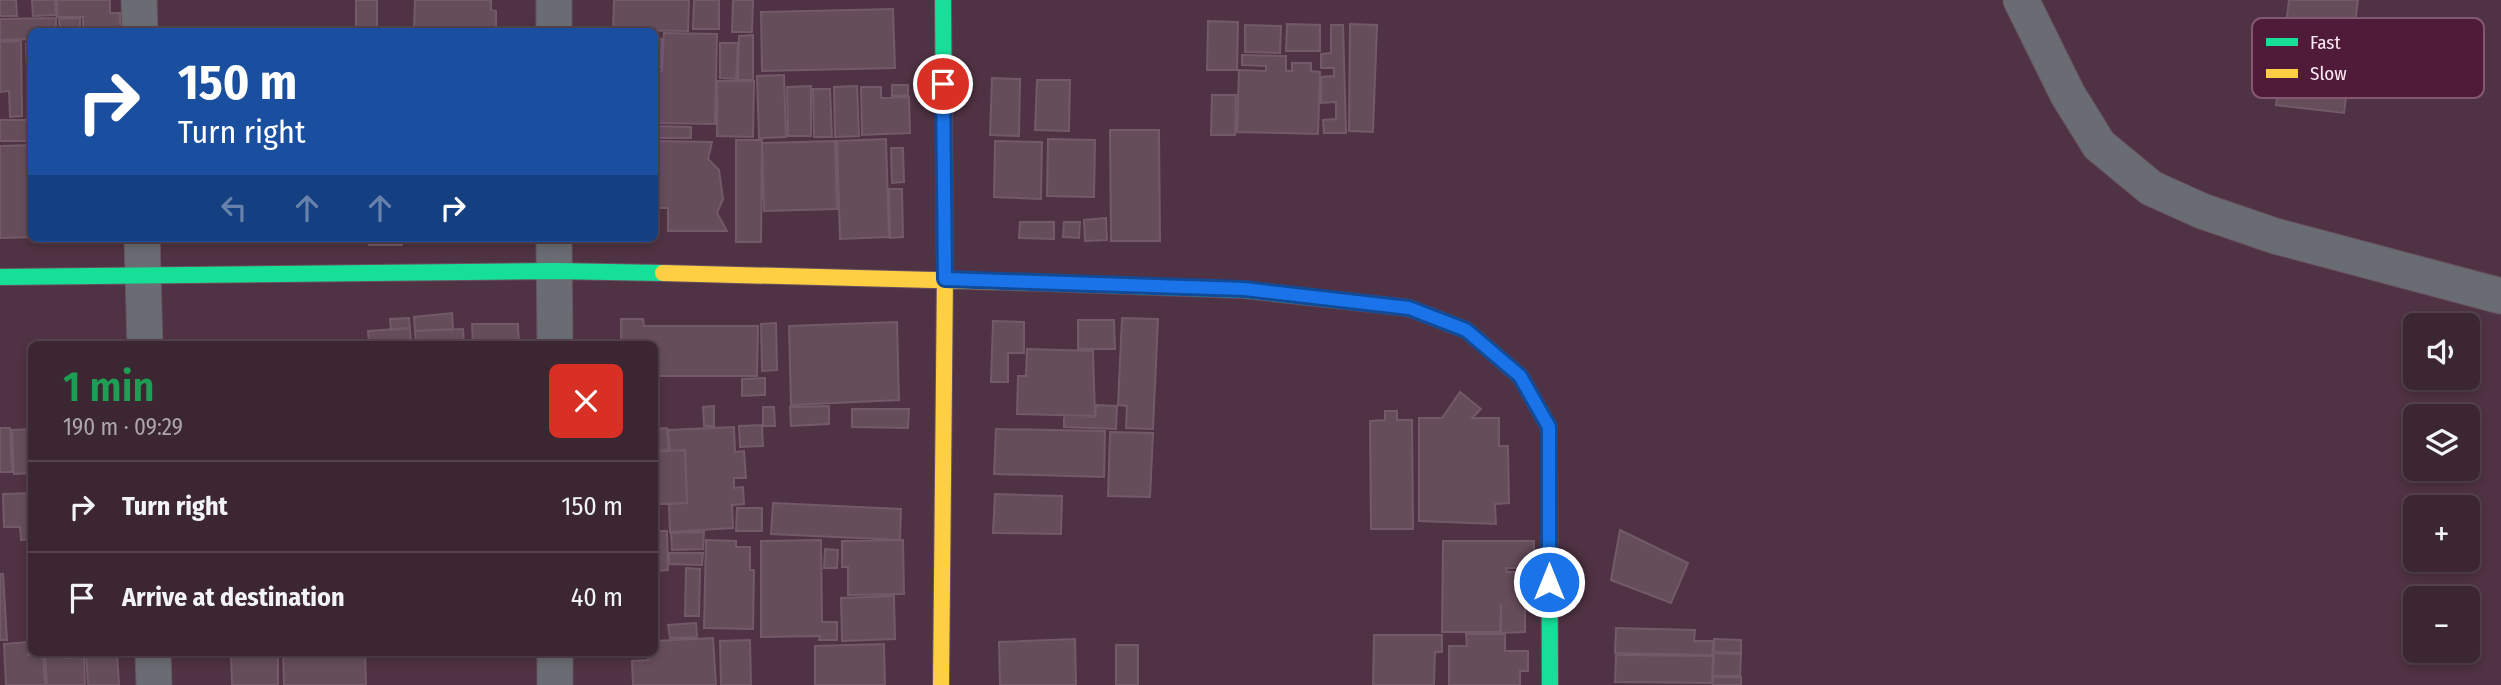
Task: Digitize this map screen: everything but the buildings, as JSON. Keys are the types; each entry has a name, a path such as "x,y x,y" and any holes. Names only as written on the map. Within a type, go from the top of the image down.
{"street":[{"path":"139,0 140,28"},
{"path":"554,0 554,28"},
{"path":"941,685 945,279 943,0"},
{"path":"2021,0 2068,95 2099,145 2151,188 2202,211 2276,236 2501,296"},
{"path":"142,242 145,341"},
{"path":"554,255 555,341"},
{"path":"0,277 143,275 554,255 945,279 1244,289 1409,308 1466,330 1520,376 1549,427 1550,685"},
{"path":"153,656 154,685"},
{"path":"555,656 555,685"}],"traffic: fast":[{"path":"943,0 945,274"},
{"path":"0,277 555,271 663,273"},
{"path":"1046,283 1244,290 1409,308 1466,330 1520,376 1549,427 1550,685"}],"traffic: slow":[{"path":"663,273 1046,283"},
{"path":"941,685 945,274"}],"route":[{"path":"943,84 945,279 1244,289 1409,308 1466,330 1520,376 1549,427 1549,582"}]}
